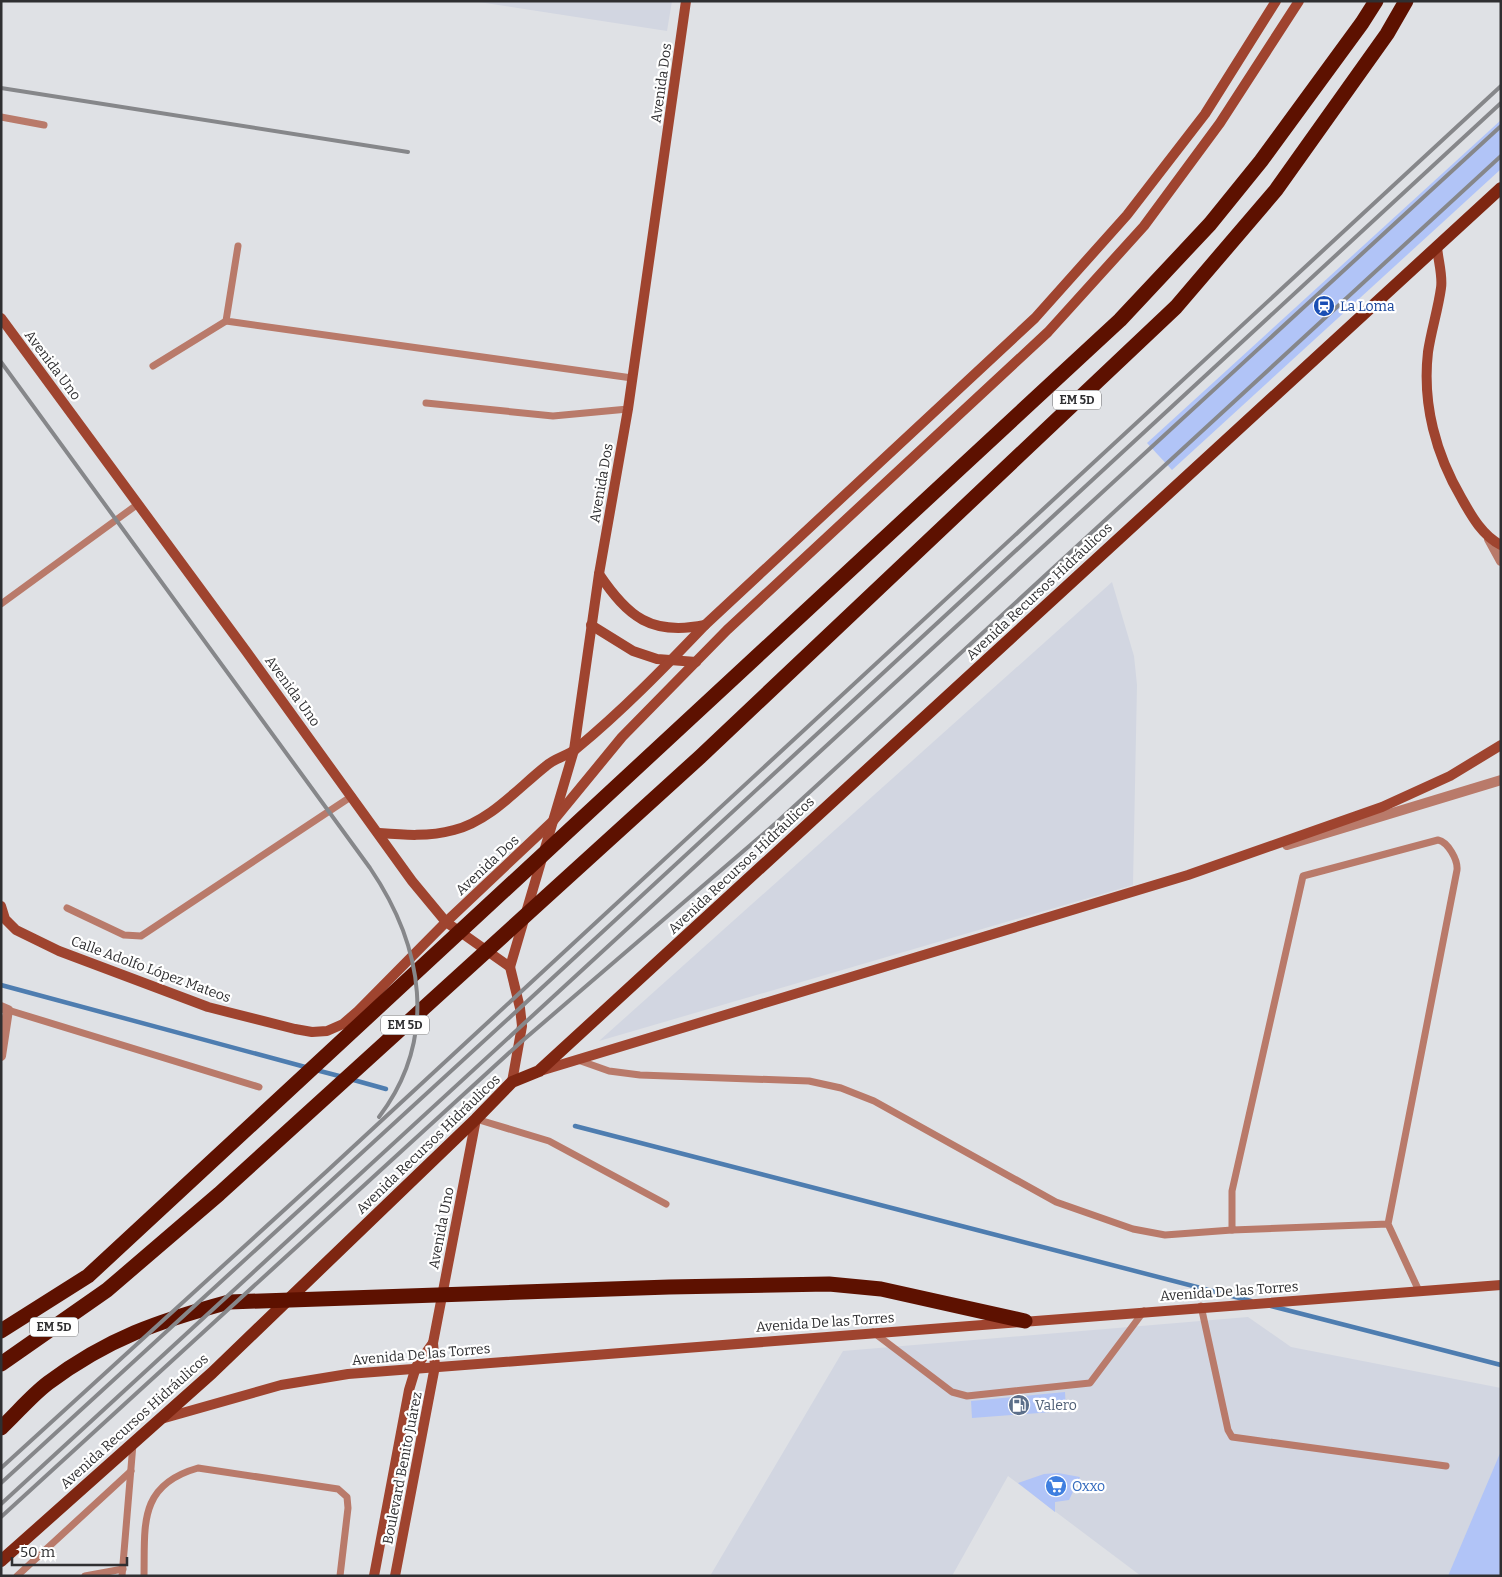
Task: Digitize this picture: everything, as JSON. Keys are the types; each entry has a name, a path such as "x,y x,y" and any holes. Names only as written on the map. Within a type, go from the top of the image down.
{"highway":[{"name":"EM 5D","path":"1,1331 88,1276 669,740 1120,320 1210,224 1262,161 1376,1"},
{"name":"EM 5D","path":"1,1364 107,1290 227,1188 700,756 1176,307 1276,190 1387,34 1406,1"},
{"path":"1,1428 47,1384 93,1352 134,1332 177,1316 229,1302 669,1287 828,1284 881,1289 1025,1321"}],"main road":[{"path":"378,833 415,836 455,830 481,818 511,797 548,764 574,750 672,660 705,625 1035,318 1127,216 1205,114 1276,1"},
{"path":"512,1082 522,1026 520,1008 510,967 553,821 622,737 696,662 1048,332 1144,226 1220,124 1299,1"},
{"name":"Avenida Dos","path":"446,922 553,821 574,750 599,574 628,409 683,2"},
{"name":"Avenida Recursos Hidráulicos","path":"1,1561 212,1372 476,1120 512,1082 539,1071 1501,188"},
{"path":"1437,246 1441,288 1428,355 1430,412 1436,442 1447,470 1463,501 1489,539 1501,545"},
{"name":"Avenida Uno","path":"1,318 352,796 412,881 446,922 510,967"},
{"path":"599,574 625,608 641,620 661,628 686,629 705,625"},
{"path":"591,625 633,651 657,659 696,662"},
{"path":"539,1071 1188,875 1382,808 1450,776 1501,745"},
{"name":"Calle Adolfo López Mateos","path":"1,906 5,919 16,930 59,951 208,1006 295,1030 312,1032 327,1031 343,1024 446,922"},
{"name":"Avenida Uno","path":"435,1366 433,1343 476,1120"},
{"name":"Avenida De las Torres","path":"156,1421 281,1385 348,1374 416,1367 1501,1285"},
{"name":"Avenida Uno","path":"416,1367 433,1343"},
{"name":"Boulevard Benito Juárez","path":"395,1576 435,1366"},
{"name":"Boulevard Benito Juárez","path":"374,1576 409,1390 416,1367"}],"street":[{"path":"1489,539 1501,560"},
{"path":"1188,875 1501,780"},
{"path":"1,1056 5,1008"}],"lane":[{"path":"1,117 44,125"},
{"path":"226,321 238,246"},
{"path":"153,366 226,321 632,378"},
{"path":"426,403 553,416 628,409"},
{"path":"1,604 138,504"},
{"path":"67,908 124,935 141,936 352,796"},
{"path":"1232,1230 1232,1190 1301,880 1306,874 1438,840 1447,844 1457,865 1457,870 1388,1224 1419,1291"},
{"path":"5,1008 259,1087"},
{"path":"578,1060 609,1070 640,1075 809,1082 841,1088 874,1101 1064,1205 1133,1229 1165,1235 1232,1230 1388,1224"},
{"path":"476,1120 549,1141 666,1204"},
{"path":"1205,1306 1228,1430 1232,1437 1446,1466"},
{"path":"872,1332 952,1392 967,1396 1090,1383 1144,1311"},
{"path":"86,1576 122,1572 133,1443"},
{"path":"144,1576 145,1520 153,1497 181,1473 198,1468 338,1489 347,1497 348,1508 340,1576"},
{"path":"17,1576 131,1471"}],"shaded area":[{"path":"472,1 672,1 667,31"},
{"path":"1112,582 1134,656 1137,685 1133,885 599,1041"},
{"path":"1248,1317 1291,1347 1501,1388 1501,1576 1141,1576 1008,1476 952,1576 710,1576 843,1351"}],"building":[{"name":"La Loma","path":"1501,120 1501,169 1172,470 1147,443"},
{"name":"Valero","path":"1065,1392 1066,1411 972,1418 971,1401"},
{"path":"1501,1451 1501,1576 1448,1576"},
{"path":"1058,1473 1080,1477 1069,1500 1055,1502 1055,1512 1018,1483 1044,1474"}],"waterway":[{"path":"1,985 309,1068"},
{"path":"316,1070 343,1077"},
{"path":"350,1079 386,1089"},
{"path":"575,1126 1251,1301"},
{"path":"1271,1306 1501,1365"}],"railway":[{"path":"1,1468 327,1171 1501,86"},
{"path":"1,88 408,152"},
{"path":"1,1483 520,1008 1501,103"},
{"path":"1,1504 1501,126"},
{"path":"1,1517 521,1042 776,823 1501,156"},
{"path":"1,362 370,868 388,898 402,929 412,960 417,992 416,1024 410,1056 398,1087 379,1117"}],"place":[{"name":"La Loma","path":"1324,306"},
{"name":"Valero","path":"1019,1405"},
{"name":"Oxxo","path":"1056,1486"}]}
